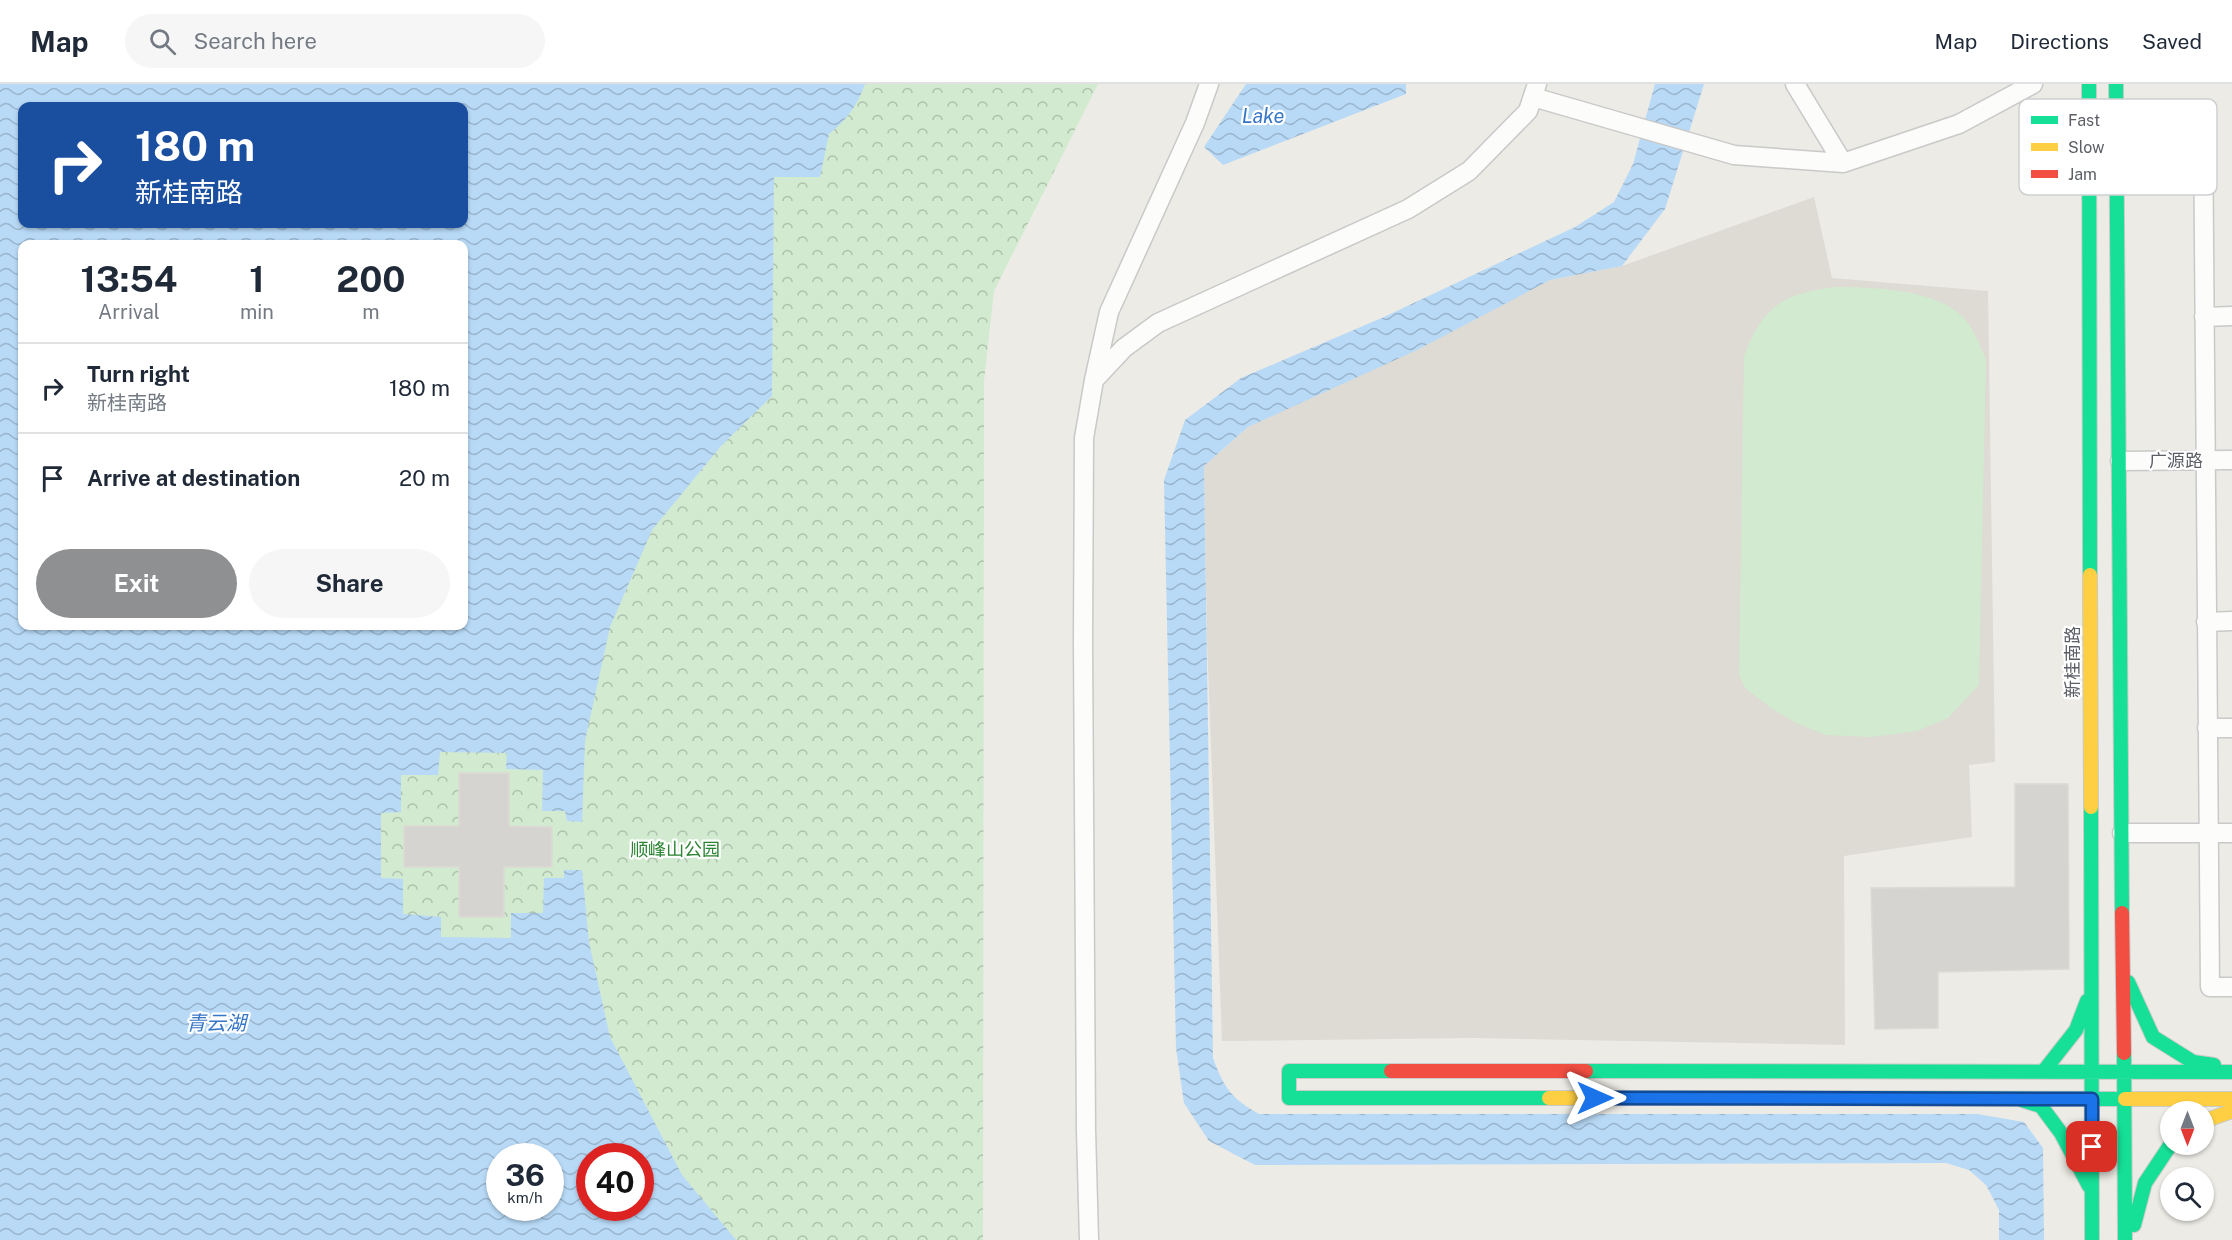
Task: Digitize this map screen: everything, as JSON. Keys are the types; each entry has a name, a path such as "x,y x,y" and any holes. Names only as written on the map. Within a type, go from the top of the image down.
{"main road":[{"name":"新桂南路","path":"2089,84 2089,99"},
{"path":"2116,84 2116,99"},
{"name":"新桂南路","path":"2089,195 2092,1235"},
{"path":"2117,195 2125,1240"},
{"path":"2043,1072 2072,1036 2086,1012 2092,968"},
{"path":"2124,973 2153,1037 2193,1062 2232,1070"},
{"path":"2232,1070 2124,1072 1289,1071 1289,1098 2232,1099"},
{"path":"2019,1099 2041,1106 2061,1133 2088,1181 2092,1235"},
{"path":"2214,1118 2232,1112"},
{"path":"2132,1240 2145,1183 2164,1155"}],"street":[{"path":"1089,1240 1085,1034 1084,438 1108,312 1195,123 1209,84"},
{"path":"1795,84 1843,163"},
{"path":"1094,380 1124,348 1158,323 1408,209 1469,171 1528,111 1535,90 1607,118 1693,145 1734,155 1843,163 1959,124 2033,84"},
{"path":"2203,195 2210,987 2232,987"},
{"path":"2204,317 2232,316"},
{"name":"广源路","path":"2120,461 2232,460"},
{"path":"2206,622 2232,621"},
{"path":"2207,728 2232,728"},
{"path":"2122,833 2232,833"}],"shaded area":[{"path":"1814,197 1832,278 1988,291 1995,762 1969,765 1972,837 1844,856 1845,1045 1473,1038 1222,1041 1207,639 1204,466 1248,427 1550,280 1622,266"}],"green space":[{"name":"顺峰山公园","path":"0,84 1098,84 994,291 984,381 983,1240 0,1240"},
{"path":"1835,287 1899,291 1931,298 1945,304 1967,322 1986,360 1979,685 1948,718 1917,731 1871,737 1826,735 1796,723 1771,708 1745,688 1739,675 1744,356 1759,325 1777,305 1801,294"}],"water":[{"name":"青云湖","path":"0,84 865,84 851,112 829,134 820,177 774,177 772,396 721,446 652,530 610,627 585,741 582,822 567,821 565,811 542,811 543,770 506,769 507,753 440,752 438,775 401,775 401,812 381,813 381,878 403,879 403,914 441,917 441,937 511,938 511,913 543,913 544,878 564,878 564,870 582,870 589,942 610,1037 682,1175 736,1240 0,1240"},
{"name":"Lake","path":"1246,84 1406,84 1406,94 1223,165 1204,147"},
{"path":"1655,84 1704,84 1665,209 1622,266 1550,280 1417,350 1248,427 1204,466 1213,1058 1225,1085 1242,1103 1259,1114 1977,1114 2024,1122 2043,1148 2044,1240 1999,1240 1999,1210 1986,1185 1969,1170 1946,1163 1255,1165 1209,1141 1184,1103 1176,1048 1164,480 1185,420 1241,378 1384,317 1575,227 1614,202 1633,164"}],"building":[{"path":"459,773 509,773 509,826 552,827 552,867 504,867 504,917 459,917 459,867 404,867 404,826 459,826"},
{"path":"2015,784 2068,784 2069,969 1938,972 1938,1028 1875,1029 1871,888 2015,887"}],"traffic: fast":[{"path":"2089,84 2089,99"},
{"path":"2116,84 2116,99"},
{"path":"2089,195 2090,575"},
{"path":"2117,195 2122,913"},
{"path":"2091,807 2092,1240"},
{"path":"2128,982 2153,1037 2193,1062 2214,1065"},
{"path":"2043,1072 2076,1030 2087,1001"},
{"path":"2124,1053 2125,1240"},
{"path":"1391,1071 1289,1071 1289,1098 1549,1098"},
{"path":"1586,1071 2232,1072"},
{"path":"1750,1098 2125,1099"},
{"path":"2022,1100 2041,1106 2061,1133 2089,1186"},
{"path":"2134,1225 2145,1183 2164,1155"}],"traffic: slow":[{"path":"2090,575 2091,807"},
{"path":"1549,1098 1750,1098"},
{"path":"2125,1099 2232,1099"},
{"path":"2214,1117 2232,1111"}],"traffic: jam":[{"path":"2122,913 2124,1053"},
{"path":"1391,1071 1586,1071"}],"route":[{"path":"1595,1098 2092,1099 2092,1147"}]}
